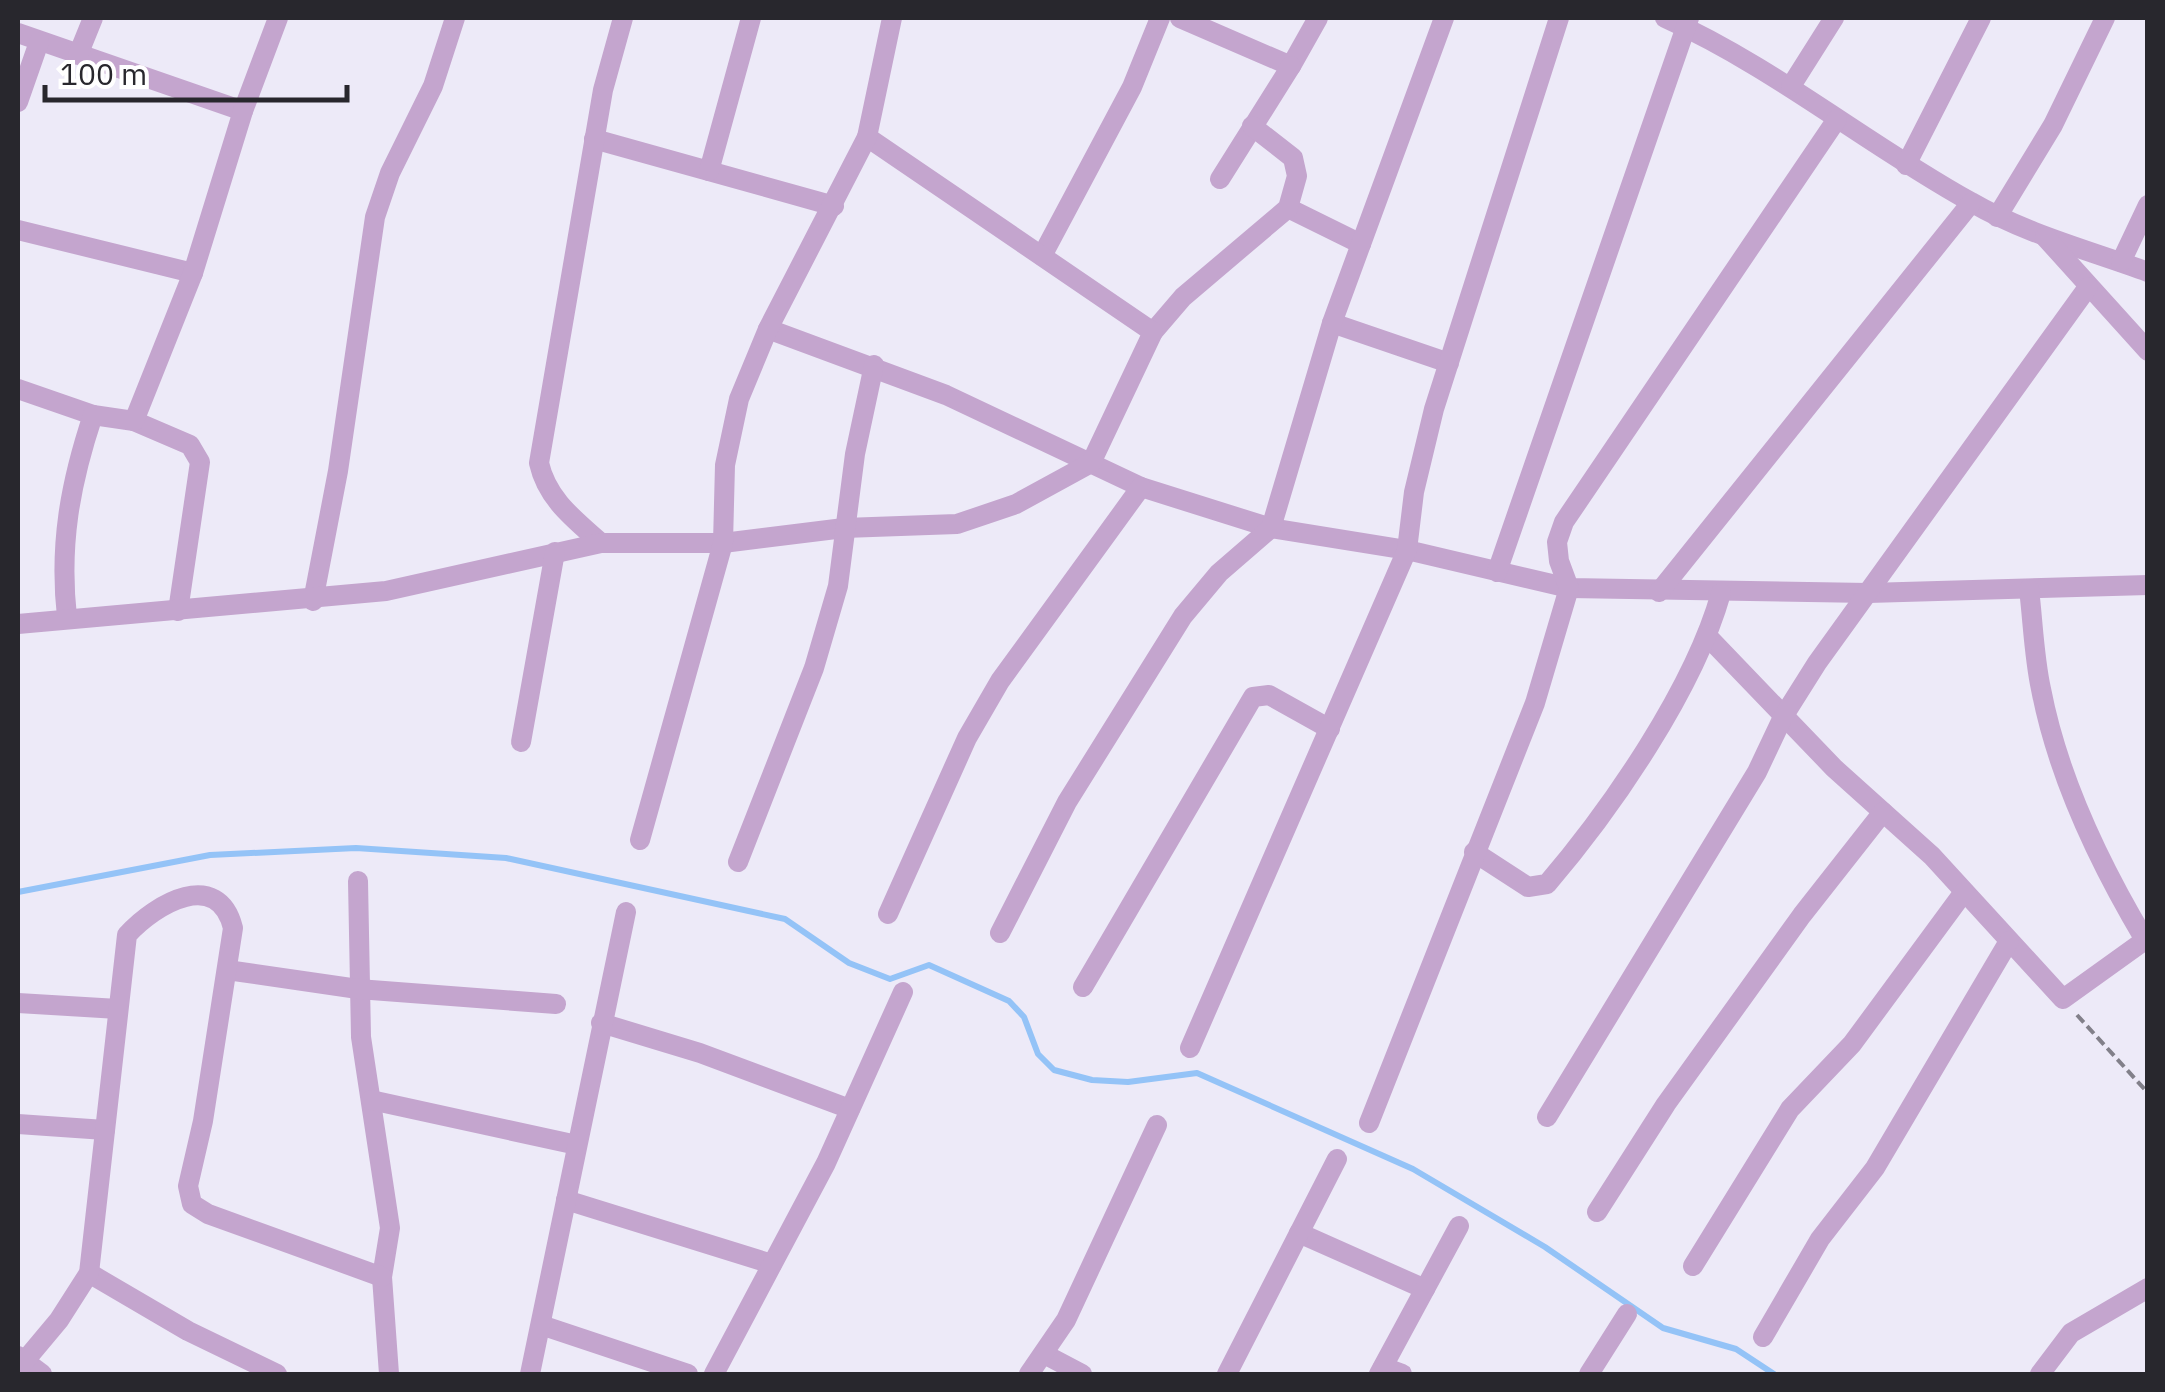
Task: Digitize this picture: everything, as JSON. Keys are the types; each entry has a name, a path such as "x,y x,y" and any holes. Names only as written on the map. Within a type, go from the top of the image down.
{"street":[{"path":"78,55 93,18"},
{"path":"134,421 193,272 243,111 278,18"},
{"path":"314,601 338,471 374,217 390,174 433,86 456,18"},
{"path":"601,544 555,500 544,484 539,463 594,140 623,18"},
{"path":"708,171 750,18"},
{"path":"640,840 722,543 725,465 740,398 768,328 868,137 892,18"},
{"path":"1042,256 1132,87 1160,18"},
{"path":"1180,18 1292,66"},
{"path":"1220,179 1318,18"},
{"path":"1000,933 1068,802 1182,616 1219,573 1270,528 1332,323 1444,18"},
{"path":"1190,1048 1407,550 1421,458 1560,18"},
{"path":"1791,86 1834,18"},
{"path":"1906,165 1981,18"},
{"path":"1997,217 2053,125 2106,18"},
{"path":"1497,572 1679,20 1791,86 1906,165 1997,217 2148,272"},
{"path":"18,33 243,111"},
{"path":"18,102 39,42"},
{"path":"1370,1123 1535,702 1569,588 1559,561 1558,542 1564,522 1837,119"},
{"path":"18,624 67,617 314,601 452,579 601,544 722,543 844,528 956,524 1016,504 1091,463 1153,332 1183,297 1288,208 1297,176 1293,158 1252,126"},
{"path":"868,137 1153,332"},
{"path":"594,140 834,206"},
{"path":"1659,592 1971,202"},
{"path":"2122,262 2148,205"},
{"path":"1288,208 1361,244"},
{"path":"18,230 193,272"},
{"path":"2044,236 2148,350"},
{"path":"1547,1117 1757,772 1783,717 2088,287"},
{"path":"1332,323 1449,363"},
{"path":"768,328 874,365 1141,487 1270,528 1407,550 1569,588 1721,593 2146,588"},
{"path":"738,862 814,668 838,586 844,528 874,365"},
{"path":"18,389 93,416 134,421 190,445 200,462 178,611"},
{"path":"67,617 62,566 64,522 93,416"},
{"path":"888,914 960,752 1000,681 1141,487"},
{"path":"521,742 555,552"},
{"path":"1709,638 1783,717 1964,892 2063,999 2146,939 2100,865 2062,762 2041,691 2029,589"},
{"path":"1474,852 1528,887 1548,884 1602,819 1709,638 1721,593"},
{"path":"1083,987 1253,697 1269,695 1330,730"},
{"path":"1597,1212 1666,1104 1883,812"},
{"path":"358,881 358,990 390,1228 382,1277 389,1374"},
{"path":"1693,1266 1790,1110 1852,1044 1964,892"},
{"path":"26,1365 89,1274 127,935 166,905 202,894 216,896 228,909 233,928 203,1121 188,1186 192,1204 208,1214 382,1277"},
{"path":"530,1374 626,912"},
{"path":"1763,1337 1820,1239 1874,1168 2009,941"},
{"path":"226,970 358,990 556,1004"},
{"path":"714,1374 850,1109 903,992"},
{"path":"18,1003 118,1009"},
{"path":"602,1023 716,1058 850,1109"},
{"path":"371,1100 577,1145"},
{"path":"18,1124 105,1130"},
{"path":"1030,1374 1066,1320 1158,1125"},
{"path":"1227,1374 1337,1159"},
{"path":"566,1200 772,1264"},
{"path":"1388,1372 1425,1289 1459,1226"},
{"path":"1299,1233 1425,1289"},
{"path":"89,1274 188,1331 277,1374"},
{"path":"2040,1374 2071,1332 2148,1288"},
{"path":"1589,1374 1627,1314"},
{"path":"541,1325 688,1374"},
{"path":"1044,1354 1082,1374"}],"path":[{"path":"2063,999 2148,1092"}],"waterway":[{"path":"18,892 210,855 356,848 506,858 785,919 849,963 890,979 929,965 1009,1001 1024,1017 1038,1054 1054,1070 1092,1080 1128,1082 1197,1073 1413,1169 1545,1247 1663,1328 1736,1349 1774,1374"}]}
